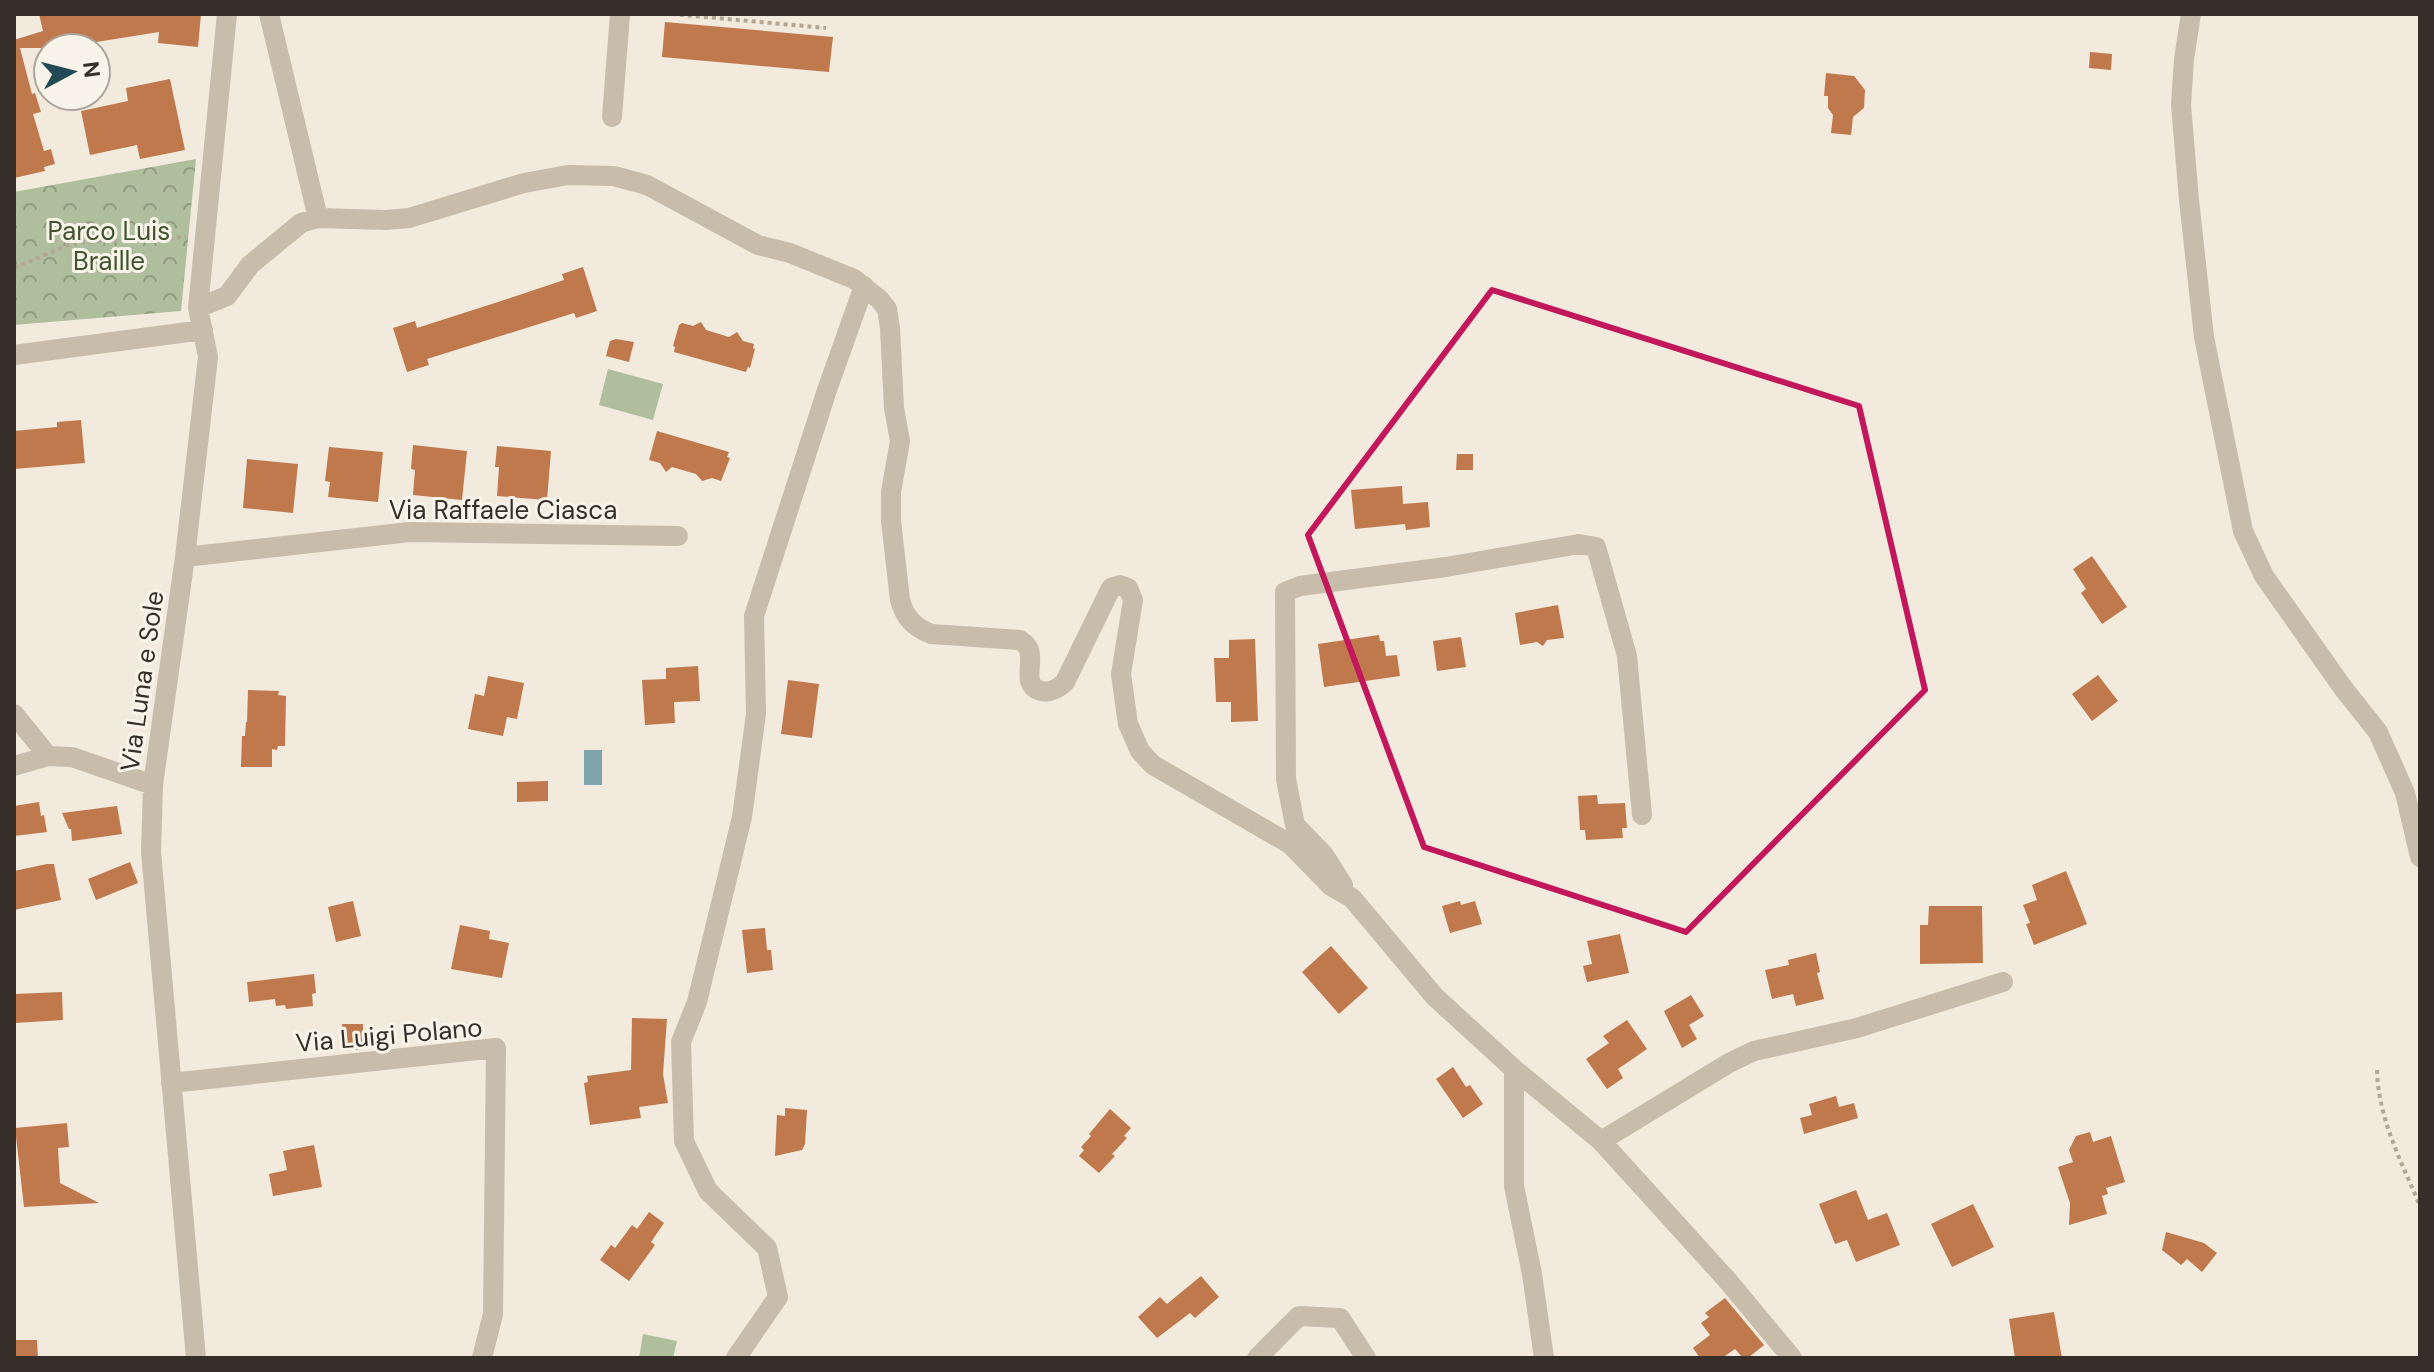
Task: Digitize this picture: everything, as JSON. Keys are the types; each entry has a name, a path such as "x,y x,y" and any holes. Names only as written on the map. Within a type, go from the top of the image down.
{"street":[{"name":"Via Luna e Sole","path":"196,1358 151,852 153,785 185,557 208,357 198,308 227,14"},
{"path":"269,14 318,218"},
{"path":"612,117 620,14"},
{"path":"2191,14 2181,105 2189,200 2204,337 2243,531 2264,576 2378,732 2405,793 2420,857"},
{"path":"198,308 227,296 250,265 301,223 318,218 409,218 524,183 568,175 614,176 647,185 758,245 790,253 854,279 887,309 894,408 900,441 891,492 891,521 900,600 911,622 931,634 1020,640 1027,645 1030,654 1031,683 1038,690 1046,691 1065,682 1111,588 1120,585 1128,588 1133,600 1121,674 1128,724 1140,751 1153,765 1290,844 1331,886 1352,898"},
{"path":"736,1358 778,1297 767,1248 708,1191 684,1141 681,1042 697,1002 742,817 756,714 754,616 864,286"},
{"path":"14,355 203,330"},
{"name":"Via Raffaele Ciasca","path":"185,557 410,532 678,536"},
{"path":"1642,815 1627,656 1596,547 1579,544 1446,567 1300,586 1285,592 1286,779 1295,825 1324,855 1352,898 1435,997 1514,1069 1601,1141 1728,1281 1792,1358"},
{"path":"14,714 48,756"},
{"path":"14,766 48,756 72,757 153,785"},
{"path":"1601,1141 1754,1051 1857,1028 2003,982"},
{"name":"Via Luigi Polano","path":"171,1083 496,1048 493,1314 482,1358"},
{"path":"1514,1069 1514,1186 1532,1274 1544,1358"},
{"path":"1257,1358 1299,1316 1340,1318 1366,1358"}],"path":[{"path":"672,14 826,28"},
{"path":"14,268 73,243 192,237"},
{"path":"2377,1070 2386,1124 2420,1206"}],"highlighted area":[{"path":"1492,290 1859,406 1925,690 1686,932 1424,847 1308,535"}],"green space":[{"name":"Parco Luis Braille","path":"196,159 181,311 14,325 14,192"},
{"path":"608,369 663,384 653,420 599,405"},
{"path":"643,1334 677,1341 673,1358 639,1358"}],"water":[{"path":"584,750 602,750 602,785 584,785"}],"building":[{"path":"39,14 201,14 198,47 158,43 159,32 112,39 112,32 40,32 43,31"},
{"path":"665,22 833,37 829,72 662,57"},
{"path":"32,34 32,48 20,48 32,94 32,112 41,112 33,114 44,151 51,149 55,164 44,167 45,171 14,178 14,40"},
{"path":"2090,52 2112,54 2111,70 2089,68"},
{"path":"1826,73 1854,76 1865,90 1864,108 1853,117 1851,135 1831,133 1833,115 1828,108 1828,96 1824,96"},
{"path":"170,79 185,150 140,159 137,145 90,155 81,112 112,112 112,104 128,101 126,88"},
{"path":"583,267 597,311 576,318 574,313 427,359 429,365 407,372 393,328 415,321 417,328 564,280 562,274"},
{"path":"701,322 706,330 729,337 737,332 743,341 754,344 750,368 746,372 674,352 679,325 693,326"},
{"path":"610,341 634,342 629,362 606,356"},
{"path":"81,420 85,463 14,469 14,431 57,427 57,422"},
{"path":"657,431 729,452 727,457 730,458 721,481 712,478 702,481 696,474 672,467 666,472 660,463 649,460"},
{"path":"413,445 467,451 462,500 413,495"},
{"path":"497,446 551,451 547,500 497,496"},
{"path":"329,447 383,452 378,502 328,497 330,482 325,481"},
{"path":"1457,454 1473,454 1473,470 1456,470"},
{"path":"247,459 298,464 293,513 243,508"},
{"path":"1402,486 1403,504 1428,502 1430,527 1406,530 1405,524 1355,529 1351,490"},
{"path":"2092,556 2127,607 2102,624 2081,593 2086,589 2073,569"},
{"path":"1558,605 1564,638 1547,640 1543,646 1537,642 1520,645 1515,613"},
{"path":"1379,635 1380,641 1384,641 1386,656 1397,655 1400,676 1324,687 1318,644"},
{"path":"1461,637 1466,667 1437,671 1433,641"},
{"path":"1255,639 1258,721 1231,722 1231,702 1216,702 1214,658 1229,658 1229,640"},
{"path":"698,666 700,701 674,702 675,723 645,725 642,680 666,679 666,668"},
{"path":"2098,675 2118,701 2092,721 2072,694"},
{"path":"488,676 524,683 517,719 507,717 503,736 468,729 475,694 484,696"},
{"path":"788,680 819,684 812,738 781,734"},
{"path":"248,690 279,691 278,695 286,696 285,746 272,749 272,767 241,767"},
{"path":"548,781 548,801 517,802 517,782"},
{"path":"1597,795 1598,804 1625,803 1627,828 1622,828 1623,838 1586,840 1585,830 1580,830 1578,796"},
{"path":"39,802 47,832 14,836 14,806"},
{"path":"117,806 122,834 72,841 71,829 62,813"},
{"path":"130,862 138,883 96,900 88,879"},
{"path":"54,864 61,900 14,910 14,871"},
{"path":"2066,871 2087,924 2034,945 2023,905 2037,900 2032,885"},
{"path":"353,901 361,936 336,942 328,907"},
{"path":"1460,901 1461,905 1475,901 1482,924 1450,933 1442,906"},
{"path":"1929,906 1982,906 1983,963 1920,964 1920,925 1928,925"},
{"path":"460,925 490,931 489,939 509,943 502,978 451,969"},
{"path":"765,928 773,970 747,973 742,930"},
{"path":"1620,934 1629,973 1587,982 1583,966 1592,964 1587,941"},
{"path":"1331,946 1368,988 1339,1014 1302,972"},
{"path":"1816,953 1820,972 1817,973 1824,999 1796,1006 1793,994 1772,999 1765,970 1789,965 1788,960"},
{"path":"314,974 316,993 312,994 313,1006 286,1009 285,1005 276,1006 275,999 249,1002 247,982"},
{"path":"62,992 63,1020 15,1023 14,994"},
{"path":"1691,995 1704,1016 1689,1025 1697,1039 1682,1048 1664,1011"},
{"path":"632,1018 667,1019 663,1074 668,1103 639,1107 641,1118 590,1125 584,1083 588,1082 587,1076 631,1070"},
{"path":"1627,1020 1647,1049 1618,1069 1623,1078 1607,1089 1586,1059 1609,1043 1603,1036"},
{"path":"342,1024 363,1024 363,1049 343,1051"},
{"path":"1453,1067 1466,1087 1470,1085 1483,1104 1463,1118 1436,1079"},
{"path":"1836,1096 1839,1107 1854,1103 1858,1118 1804,1134 1800,1118 1812,1115 1809,1104"},
{"path":"785,1108 807,1110 805,1144 802,1150 775,1156 777,1115 785,1116"},
{"path":"1110,1109 1131,1128 1124,1136 1127,1138 1112,1154 1115,1156 1099,1173 1079,1156 1084,1150 1081,1147 1091,1136 1089,1134"},
{"path":"67,1123 69,1147 58,1148 60,1183 99,1203 24,1207 15,1128"},
{"path":"2090,1132 2093,1142 2111,1136 2125,1182 2106,1188 2108,1194 2102,1196 2107,1214 2069,1225 2070,1203 2058,1167 2073,1162 2069,1150 2076,1136"},
{"path":"314,1145 322,1187 273,1196 269,1174 287,1170 283,1151"},
{"path":"1856,1190 1868,1220 1887,1213 1900,1245 1856,1262 1847,1240 1835,1244 1819,1204"},
{"path":"1973,1204 1994,1247 1952,1267 1931,1224"},
{"path":"649,1212 664,1223 651,1242 655,1245 629,1281 600,1260 611,1245 615,1248 632,1225 637,1229"},
{"path":"2166,1232 2204,1243 2217,1253 2202,1272 2187,1259 2181,1265 2162,1250"},
{"path":"1201,1276 1219,1297 1195,1318 1190,1313 1157,1338 1138,1317 1160,1297 1167,1304"},
{"path":"1725,1298 1764,1345 1748,1358 1743,1358 1735,1349 1722,1358 1700,1358 1693,1348 1710,1335 1701,1323 1709,1317 1705,1313"},
{"path":"2054,1312 2062,1358 2015,1358 2009,1319"},
{"path":"14,1340 37,1340 38,1358 14,1358"}]}
